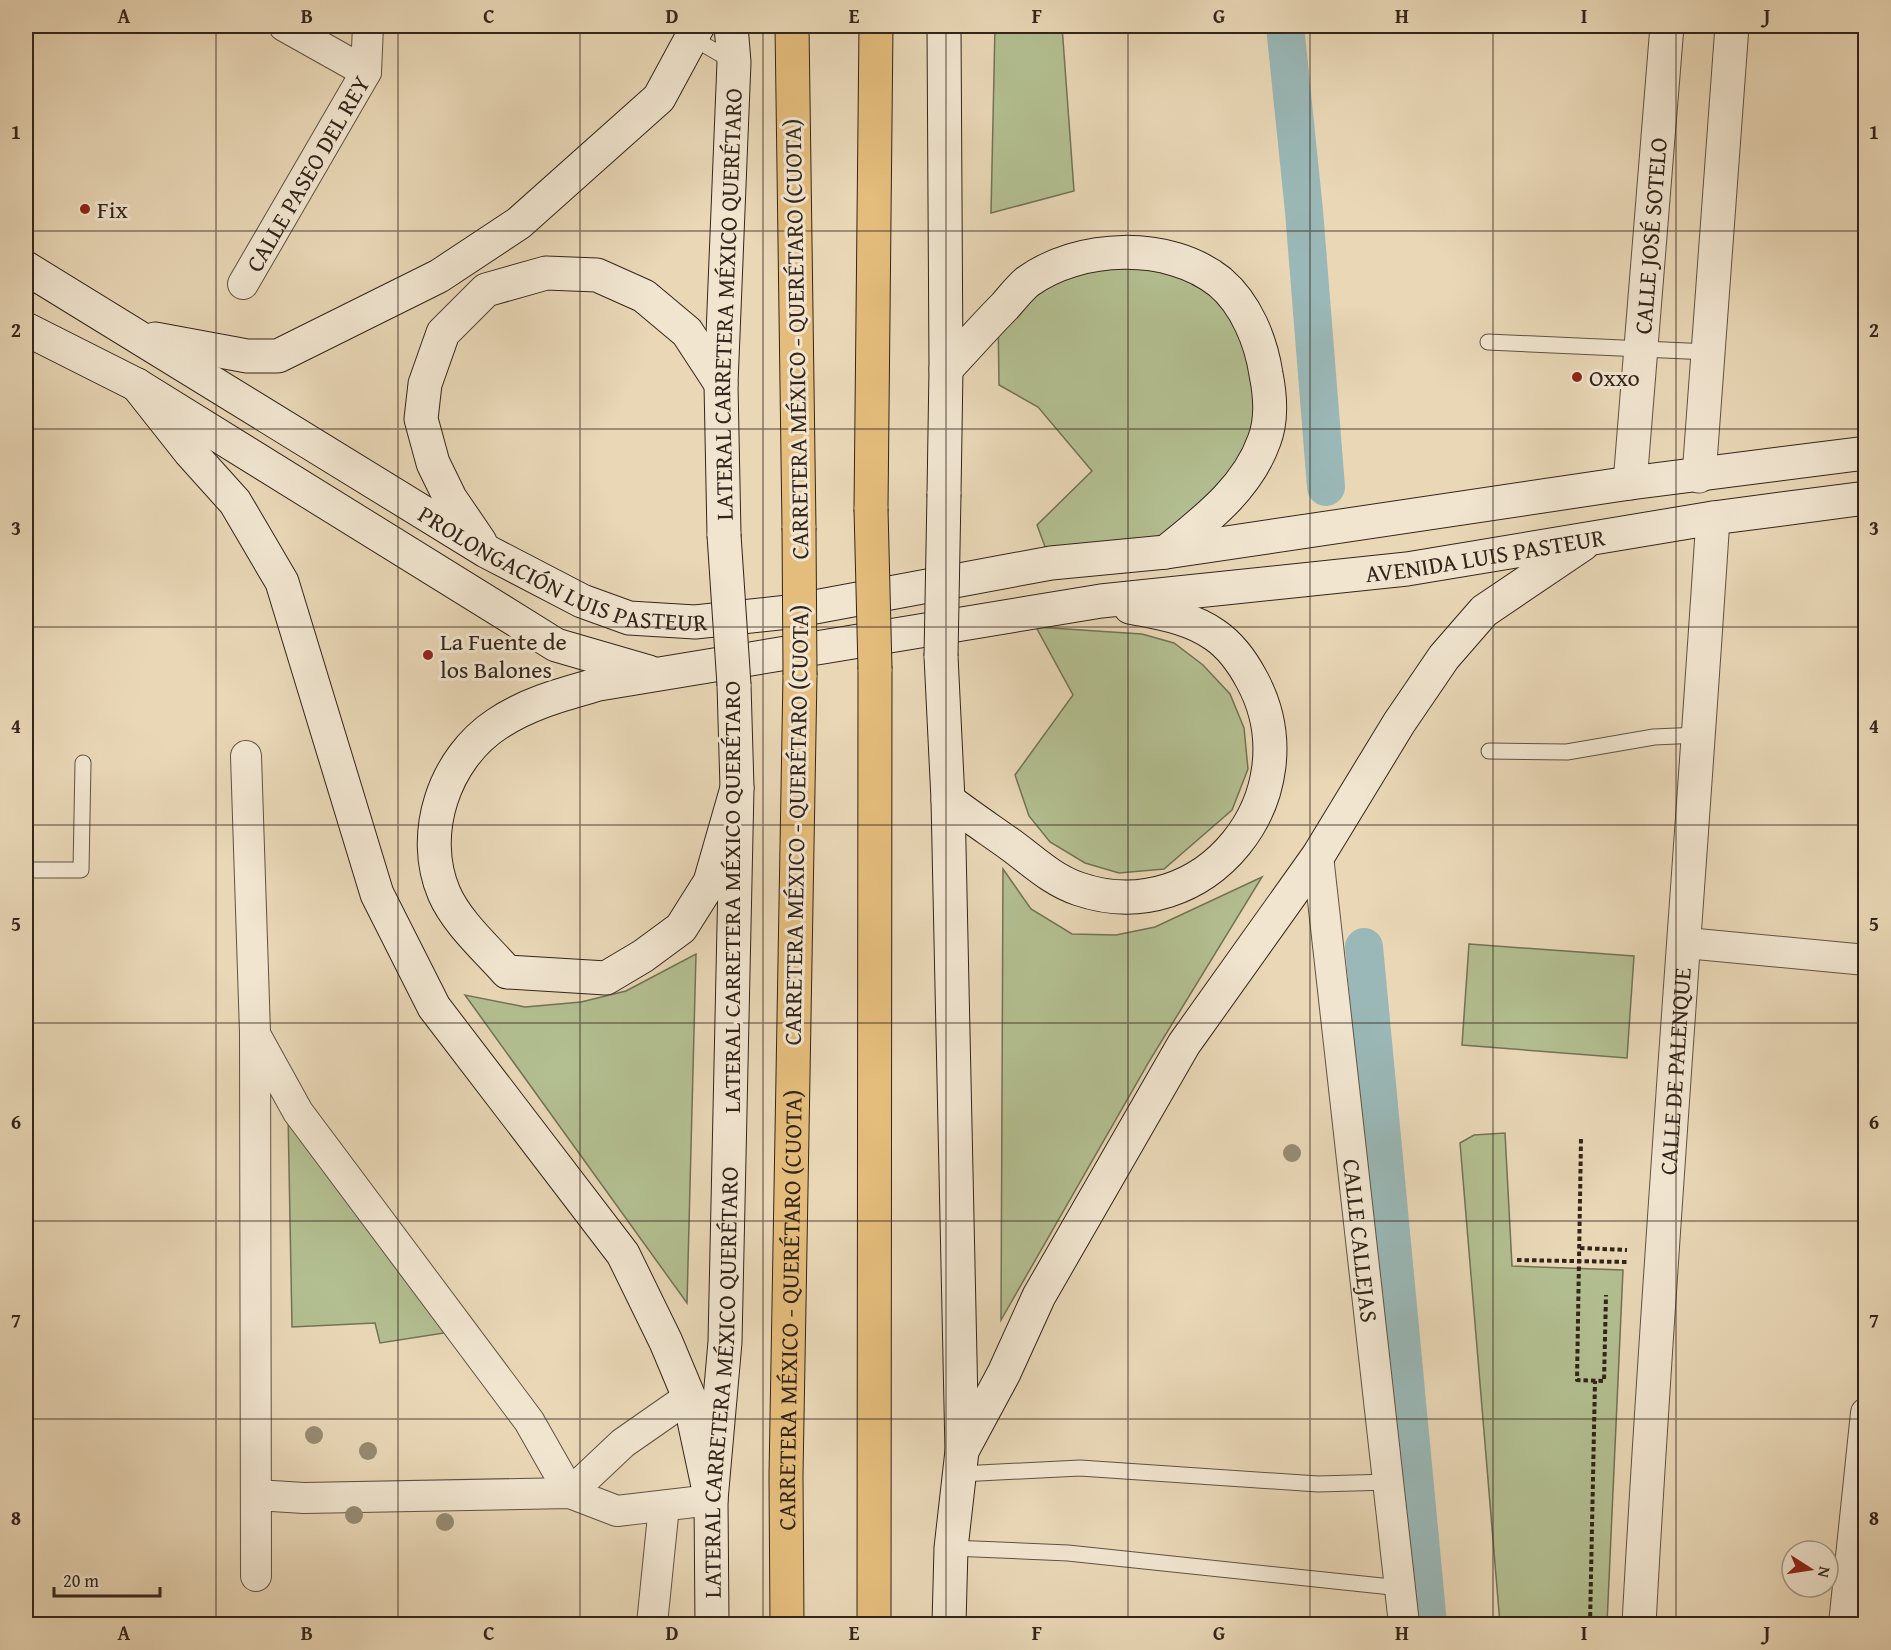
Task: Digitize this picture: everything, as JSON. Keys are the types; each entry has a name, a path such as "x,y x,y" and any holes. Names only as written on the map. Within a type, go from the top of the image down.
{"highway":[{"name":"CARRETERA MÉXICO - QUERÉTARO (CUOTA)","path":"787,1624 786,1476 800,675 792,26"},
{"path":"874,1624 875,669 871,508 876,26"},
{"path":"767,1624 786,1476"}],"main road":[{"name":"LATERAL CARRETERA MÉXICO QUERÉTARO","path":"712,1624 711,1500 725,1342 736,788 734,684 724,535 721,384 734,62 731,26"},
{"path":"944,26 946,369 941,656 948,800 961,1463 951,1548 949,1624"},
{"name":"CALLE JOSÉ SOTELO","path":"1630,483 1667,26"},
{"path":"1699,476 1732,26"},
{"path":"137,336 247,356 278,356 439,276 519,223 659,98 692,30"},
{"path":"946,369 1027,283 1062,264 1101,254 1143,253 1180,260 1220,282 1248,318 1263,358 1270,396 1265,440 1245,478 1212,514 1166,552"},
{"name":"PROLONGACIÓN LUIS PASTEUR","path":"26,268 486,551 582,601 629,618 695,622 788,612 1051,563 1166,552"},
{"path":"486,551 450,498 433,463 421,419 425,384 443,333 486,290 546,273 597,275 644,296 687,332 721,384"},
{"name":"PROLONGACIÓN LUIS PASTEUR","path":"26,329 137,385 556,645 654,673 1101,601"},
{"path":"137,385 190,452 235,502 282,582 307,656 377,894 434,1007 623,1254 666,1342 689,1397 711,1500"},
{"name":"AVENIDA LUIS PASTEUR","path":"1166,552 1630,483 1866,453"},
{"name":"AVENIDA LUIS PASTEUR","path":"1101,601 1407,569 1588,541 1713,518 1866,498"},
{"name":"CALLE DE PALENQUE","path":"1639,1624 1648,1258 1686,943 1713,518"},
{"path":"961,1463 1039,1296 1184,1044 1318,856 1399,723 1444,657 1484,611 1588,541"},
{"path":"948,800 1011,844 1042,871 1080,889 1118,896 1155,895 1191,883 1225,858 1251,824 1268,784 1271,740 1262,698 1242,662 1215,635 1180,618 1101,601"},
{"path":"654,673 599,684 541,701 497,724 465,751 438,806 434,849 444,893 462,921 507,972 606,978 643,956 681,928 710,882 736,788"}],"street":[{"path":"284,26 366,72"},
{"name":"CALLE PASEO DEL REY","path":"243,284 366,72 368,26"},
{"path":"246,756 255,1033 256,1576"},
{"name":"CALLE CALLEJAS","path":"1318,856 1390,1482 1404,1624"},
{"path":"1686,943 1866,960"},
{"path":"255,1033 298,1112 529,1420 570,1493"},
{"path":"570,1493 623,1443 689,1397"},
{"path":"1844,1624 1866,1413"},
{"path":"256,1495 304,1498 570,1493 617,1511 711,1500"},
{"path":"652,1624 664,1506"}],"lane":[{"path":"692,30 734,62"},
{"path":"1488,342 1709,352"},
{"path":"1489,751 1567,752 1654,737 1699,735"},
{"path":"26,870 81,870 83,763"},
{"path":"961,1463 1080,1468 1318,1484 1390,1482"},
{"path":"951,1548 1068,1553 1401,1588"}],"path":[{"path":"1581,1139 1577,1380 1604,1381 1606,1295"},
{"path":"1580,1248 1648,1258"},
{"path":"1517,1260 1648,1258"},
{"path":"1590,1624 1596,1381"}],"green space":[{"path":"995,26 1062,26 1074,191 991,213"},
{"path":"1143,253 1248,318 1265,440 1166,552 1051,563 1037,525 1092,471 1038,407 999,385 998,313 1027,283"},
{"path":"1036,627 1142,634 1174,643 1203,665 1230,694 1244,728 1248,769 1232,810 1164,869 1119,873 1085,863 1050,842 1029,816 1015,775 1073,695"},
{"path":"1003,869 1031,909 1072,934 1116,935 1155,927 1262,877 1150,1060 1001,1320"},
{"path":"1469,944 1634,956 1627,1058 1462,1045"},
{"path":"696,954 687,1303 465,995 525,1007 581,1002 626,991"},
{"path":"288,1113 457,1331 380,1343 375,1323 292,1327"},
{"path":"1505,1133 1512,1266 1623,1270 1607,1624 1500,1624 1460,1143 1474,1135"}],"waterway":[{"path":"1285,26 1304,211 1326,487"},
{"path":"1364,947 1428,1624"}],"place":[{"name":"Fix","path":"85,209"},
{"name":"Oxxo","path":"1577,377"},
{"name":"La Fuente de los Balones","path":"428,655"}]}
